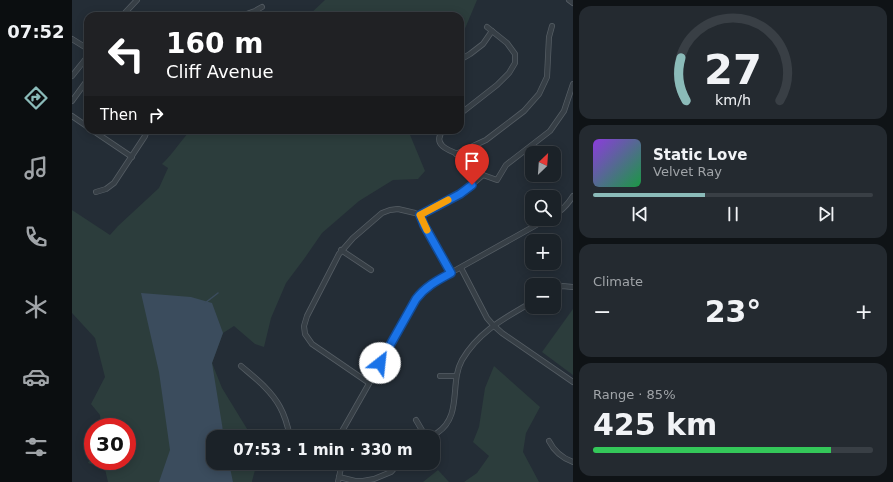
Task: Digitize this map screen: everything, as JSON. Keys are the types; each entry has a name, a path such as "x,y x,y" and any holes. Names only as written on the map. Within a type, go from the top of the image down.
{"street":[{"path":"126,12 137,0"},
{"path":"569,0 573,3"},
{"path":"252,12 262,7"},
{"path":"456,154 486,140 524,111 540,94 547,77 549,37 552,26"},
{"path":"464,111 497,85 509,73 515,63 515,54 507,43 487,27"},
{"path":"464,58 483,44 492,31"},
{"path":"72,39 84,46"},
{"path":"72,76 84,61"},
{"path":"441,134 440,140 442,146 456,154 472,160 479,167 483,175 497,180 506,166 550,131 564,111 573,84"},
{"path":"72,102 84,85"},
{"path":"72,116 84,124"},
{"path":"98,134 132,157"},
{"path":"96,192 106,190 114,183 146,134"},
{"path":"420,215 460,194 483,175"},
{"path":"561,210 571,204 573,196"},
{"path":"369,384 312,344 305,334 304,326 307,316 341,250 362,229 386,211 393,209 404,210 420,215 451,273"},
{"path":"343,430 416,299 421,293 429,285 535,226"},
{"path":"341,250 371,270"},
{"path":"460,268 487,318 493,326 573,382"},
{"path":"561,286 573,287"},
{"path":"440,430 447,424 454,409 456,376 462,361 470,349 493,326 525,306"},
{"path":"241,366 263,384 273,396 281,408 288,430"},
{"path":"440,376 456,376"},
{"path":"416,420 422,430"},
{"path":"549,441 552,447 559,454 567,460 573,462"},
{"path":"340,470 338,480 355,481 374,479 393,470"}],"shaded area":[{"path":"325,0 477,0 464,31 464,12 312,12"},
{"path":"188,134 410,134 425,171 418,179 393,180 359,201 322,233 286,283 271,318 264,347 255,344 234,326 223,333 212,363 222,388 248,430 223,430 199,393 177,482 108,482 105,470 136,470 136,418 100,418 100,415 91,404 105,377 95,338 72,313 72,210 110,235 159,188 168,168 162,164"},
{"path":"573,309 573,375 542,352"},
{"path":"494,366 540,407 526,433 523,452 539,482 464,482 477,473 489,456 473,442 479,427 485,388"},
{"path":"230,470 255,470 252,482 233,482"},
{"path":"438,470 449,482 423,482"}],"water":[{"path":"141,293 191,297 212,303 223,333 212,363 223,430 206,430 206,470 230,470 233,482 159,482 170,450 159,372"}],"waterway":[{"path":"205,303 218,293"}],"slow traffic":[{"path":"427,230 420,215 448,200"}],"route":[{"path":"380,363 416,299 429,285 451,273 420,215 460,194 472,185"}]}
